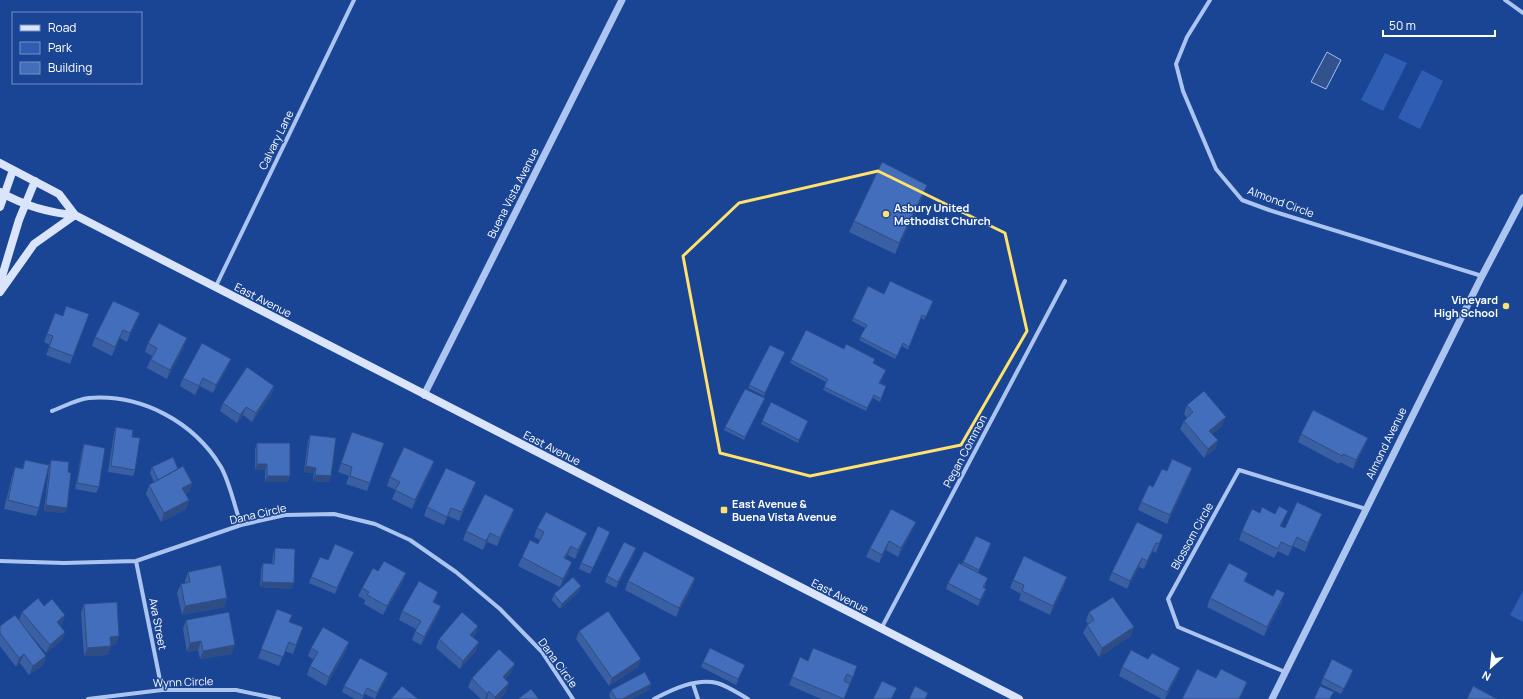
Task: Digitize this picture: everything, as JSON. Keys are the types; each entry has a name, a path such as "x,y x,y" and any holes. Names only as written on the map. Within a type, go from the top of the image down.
{"main road":[{"name":"East Avenue","path":"0,163 59,194 75,215"},
{"path":"0,207 2,193 13,170"},
{"path":"0,283 25,204 36,181"},
{"name":"East Avenue","path":"2,193 25,204 51,213 75,215 1019,699"},
{"path":"0,292 34,244 75,215"}],"street":[{"name":"Calvary Lane","path":"215,288 354,0"},
{"name":"Buena Vista Avenue","path":"424,395 622,0"},
{"name":"Almond Circle","path":"1210,0 1187,37 1176,64 1183,91 1216,169 1242,200 1269,210 1482,276"},
{"path":"1505,0 1523,13"},
{"name":"Almond Avenue","path":"1272,699 1482,276 1523,198"},
{"name":"Pegan Common","path":"881,629 1065,281"},
{"path":"52,411 88,398 110,398 143,403 173,419 203,442 221,468 241,525"},
{"name":"Blossom Circle","path":"1285,672 1178,627 1168,599 1239,470 1366,508"},
{"name":"Dana Circle","path":"0,561 64,563 136,561 241,525 285,515 334,514 375,524 410,540 456,572 500,609 542,652 574,699"},
{"name":"Ava Street","path":"136,561 162,690"},
{"path":"654,699 677,687 701,682 717,683 748,699"},
{"path":"693,684 698,699"},
{"name":"Wynn Circle","path":"88,699 162,690 236,690 279,699"}],"highlighted area":[{"path":"878,171 1005,233 1027,331 961,445 810,476 720,453 683,256 739,203"}],"green space":[{"path":"1385,53 1407,63 1383,111 1361,100"},
{"path":"1422,70 1443,81 1420,129 1398,118"},
{"path":"1523,591 1523,622 1510,615"}],"shaded area":[{"path":"1327,52 1341,60 1326,89 1311,82"}],"building":[{"name":"Asbury United Methodist Church","path":"882,162 927,185 899,243 854,221"},
{"path":"890,281 933,301 926,317 922,315 909,347 903,343 897,356 860,337 867,325 853,318 868,286 884,294"},
{"path":"113,301 140,313 130,333 123,330 115,347 95,337"},
{"path":"66,306 89,314 73,356 49,347 53,336 47,334 55,313 63,316"},
{"path":"159,323 187,338 170,370 151,360 157,348 148,343"},
{"path":"806,330 844,349 846,344 875,359 873,363 886,370 879,383 886,386 881,399 874,395 867,408 824,387 828,379 791,360"},
{"path":"202,343 231,359 216,385 203,378 199,386 183,378"},
{"path":"770,345 785,352 765,393 749,385"},
{"path":"247,367 274,386 256,413 246,407 240,415 223,403"},
{"path":"745,389 765,398 745,437 725,427"},
{"path":"1204,391 1226,417 1209,431 1218,440 1208,449 1184,421 1193,412 1187,405"},
{"path":"771,402 808,421 799,440 762,421"},
{"path":"1313,410 1368,438 1356,460 1343,454 1342,456 1301,434"},
{"path":"116,427 133,430 132,437 140,438 135,470 111,466"},
{"path":"352,432 384,443 370,483 350,476 352,467 341,463"},
{"path":"310,435 336,438 331,476 315,475 316,468 306,466"},
{"path":"257,443 290,443 290,476 267,476 267,464 257,464"},
{"path":"84,444 105,448 99,487 77,483"},
{"path":"404,447 434,461 415,500 395,490 400,482 390,477"},
{"path":"173,457 178,469 158,480 152,467"},
{"path":"1172,459 1192,468 1170,515 1141,502 1149,485 1153,487 1162,469 1167,471"},
{"path":"25,460 49,465 39,508 8,500 15,467 23,469"},
{"path":"51,460 69,462 68,472 71,473 67,508 46,505"},
{"path":"183,466 192,483 182,488 189,500 164,513 149,485"},
{"path":"446,468 476,482 462,512 451,508 447,517 427,507"},
{"path":"485,494 514,509 500,538 490,533 486,541 466,531"},
{"path":"1297,502 1322,514 1308,543 1297,537 1292,547 1281,542 1278,549 1242,531 1252,509 1260,513 1262,507 1275,514 1279,506 1288,511 1280,526 1285,528"},
{"path":"891,509 916,522 901,548 889,541 882,555 870,548"},
{"path":"546,512 587,533 578,550 571,546 564,558 572,562 563,579 522,557 530,540 538,544 544,532 537,528"},
{"path":"1137,522 1163,535 1159,544 1156,543 1147,561 1142,558 1130,581 1112,572"},
{"path":"598,526 610,532 593,568 581,563"},
{"path":"976,536 991,543 979,570 963,562"},
{"path":"624,542 636,548 618,582 607,576"},
{"path":"335,544 354,552 337,588 311,577 320,557 328,560"},
{"path":"275,548 295,549 294,583 262,582 263,563 274,564"},
{"path":"644,551 695,578 679,608 628,581"},
{"path":"1024,556 1067,577 1053,606 1022,591 1024,585 1013,580"},
{"path":"384,561 406,573 387,606 367,595 369,592 362,588 373,568 378,571"},
{"path":"959,563 988,578 983,587 986,589 980,600 948,583"},
{"path":"1229,563 1248,573 1244,581 1273,596 1277,589 1285,593 1267,627 1210,598"},
{"path":"221,565 227,598 185,606 181,584 190,582 188,572"},
{"path":"573,577 581,586 562,604 554,594"},
{"path":"419,581 438,592 433,602 441,606 424,637 415,631 421,621 402,611"},
{"path":"1113,597 1134,627 1102,648 1087,625 1094,620 1089,612"},
{"path":"38,598 44,606 52,599 65,615 57,622 65,632 50,645 22,612"},
{"path":"117,602 119,636 110,637 111,646 87,648 84,604"},
{"path":"277,609 292,615 289,622 303,627 296,645 289,642 283,657 261,649"},
{"path":"608,611 641,659 612,678 579,631"},
{"path":"229,612 235,645 203,651 201,641 190,643 186,620"},
{"path":"462,612 478,626 470,635 479,642 463,661 439,639"},
{"path":"15,615 46,656 33,666 24,654 19,658 0,633 0,626"},
{"path":"323,627 349,642 329,677 310,666 318,652 311,648"},
{"path":"710,648 745,665 738,679 703,662"},
{"path":"813,648 857,666 853,677 847,674 844,681 850,684 844,699 792,677 800,657 808,661"},
{"path":"499,649 515,664 503,677 509,683 495,697 489,691 487,694 472,678"},
{"path":"1131,650 1148,659 1152,653 1180,668 1167,692 1122,667"},
{"path":"360,658 388,673 377,693 367,688 363,696 344,686"},
{"path":"1332,659 1353,670 1344,689 1323,678"},
{"path":"1197,669 1216,678 1221,669 1247,682 1239,699 1182,699"},
{"path":"645,672 651,684 622,699 616,699 611,690"},
{"path":"882,681 897,688 891,699 873,699"},
{"path":"402,686 418,699 391,699"},
{"path":"915,686 928,693 925,699 909,699"},
{"path":"1320,686 1334,692 1330,698 1331,699 1314,699"},
{"path":"1473,686 1497,699 1467,699"},
{"path":"531,689 539,699 518,699"}],"place":[{"name":"Asbury United Methodist Church","path":"886,214"},
{"name":"Vineyard High School","path":"1506,306"},
{"name":"East Avenue & Buena Vista Avenue","path":"724,510"}]}
